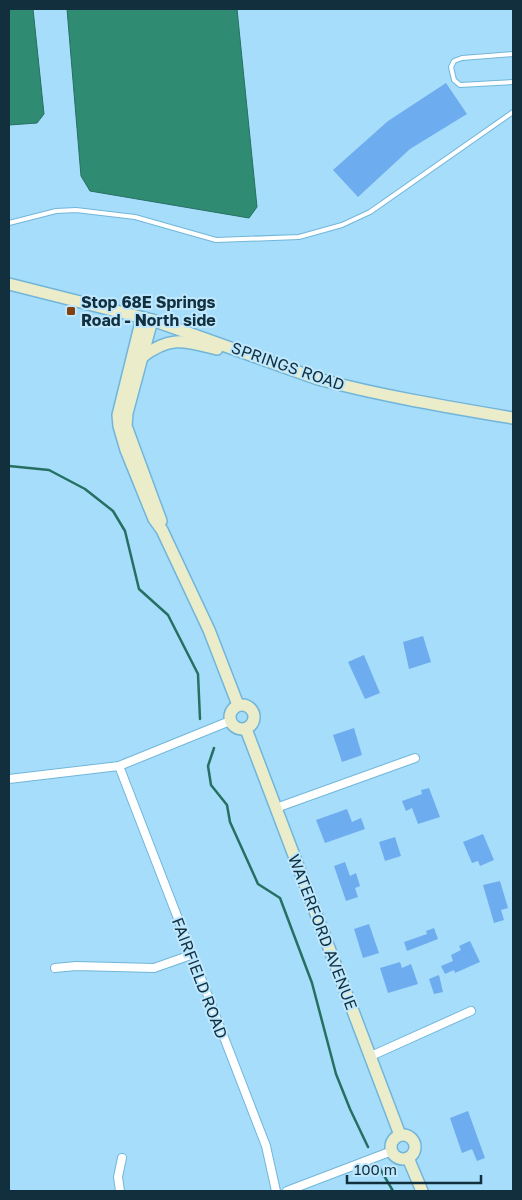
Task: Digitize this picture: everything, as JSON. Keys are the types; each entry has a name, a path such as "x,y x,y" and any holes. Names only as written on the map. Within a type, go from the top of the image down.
{"street":[{"name":"SPRINGS ROAD","path":"9,284 147,319 344,386 513,418"},
{"path":"147,319 142,357 127,413 126,426 161,516 162,530"},
{"path":"147,319 118,415 119,426 126,450 154,519 162,530 209,630 238,705"},
{"path":"142,357 161,344 179,340 224,350 326,386 344,386"},
{"path":"238,705 248,706 254,714 253,723 246,729 236,728 230,721 231,711 238,705"},
{"path":"9,779 118,766 230,721"},
{"name":"WATERFORD AVENUE","path":"246,729 400,1135"},
{"path":"276,808 415,758"},
{"name":"FAIRFIELD ROAD","path":"118,766 266,1146 276,1191"},
{"path":"55,968 76,966 154,968 191,955"},
{"path":"370,1056 472,1011"},
{"path":"400,1135 409,1136 415,1143 414,1152 408,1158 398,1158 392,1150 392,1141 400,1135"},
{"path":"287,1191 392,1150"},
{"path":"120,1191 118,1177 122,1158"},
{"path":"408,1158 422,1191"}],"lane":[{"path":"513,54 462,58 454,61 451,67 454,80 460,85 513,82"},
{"path":"9,224 56,211 76,210 135,217 216,240 300,237 342,225 370,212 471,139 513,112"}],"shaded area":[{"path":"9,9 33,9 44,114 37,123 9,125"},
{"path":"67,9 237,9 257,207 249,218 90,191 81,176"}],"building":[{"path":"446,83 467,114 410,149 358,197 333,170 388,121"},
{"path":"423,636 431,662 409,669 403,642"},
{"path":"364,655 380,693 365,699 348,662"},
{"path":"354,728 362,755 342,762 333,735"},
{"path":"429,788 440,817 418,824 412,808 406,811 402,801 422,794 421,790"},
{"path":"347,809 352,822 361,818 365,829 325,843 316,820"},
{"path":"483,834 494,860 480,866 478,861 472,863 463,842"},
{"path":"395,837 401,856 385,861 379,842"},
{"path":"345,862 350,876 356,873 360,886 355,888 358,897 346,901 334,866"},
{"path":"500,881 508,908 501,910 504,920 494,923 483,885"},
{"path":"369,924 379,953 363,958 354,929"},
{"path":"434,928 438,939 407,951 404,942 427,934 426,931"},
{"path":"470,941 480,962 455,973 454,970 445,974 441,966 453,961 451,955 461,950 459,946"},
{"path":"400,962 402,968 411,964 418,984 388,993 380,968"},
{"path":"439,975 443,992 434,994 429,979"},
{"path":"468,1111 485,1158 477,1161 472,1149 462,1153 450,1118"}],"waterway":[{"path":"9,466 49,470 85,489 113,511 125,531 139,589 168,615 198,674 200,719"},
{"path":"214,748 208,766 211,785 227,805 230,822 258,884 280,898 312,983 336,1074 368,1147"},
{"path":"379,1167 393,1191"}],"place":[{"name":"Stop 68E Springs Road - North side","path":"71,311"}]}
